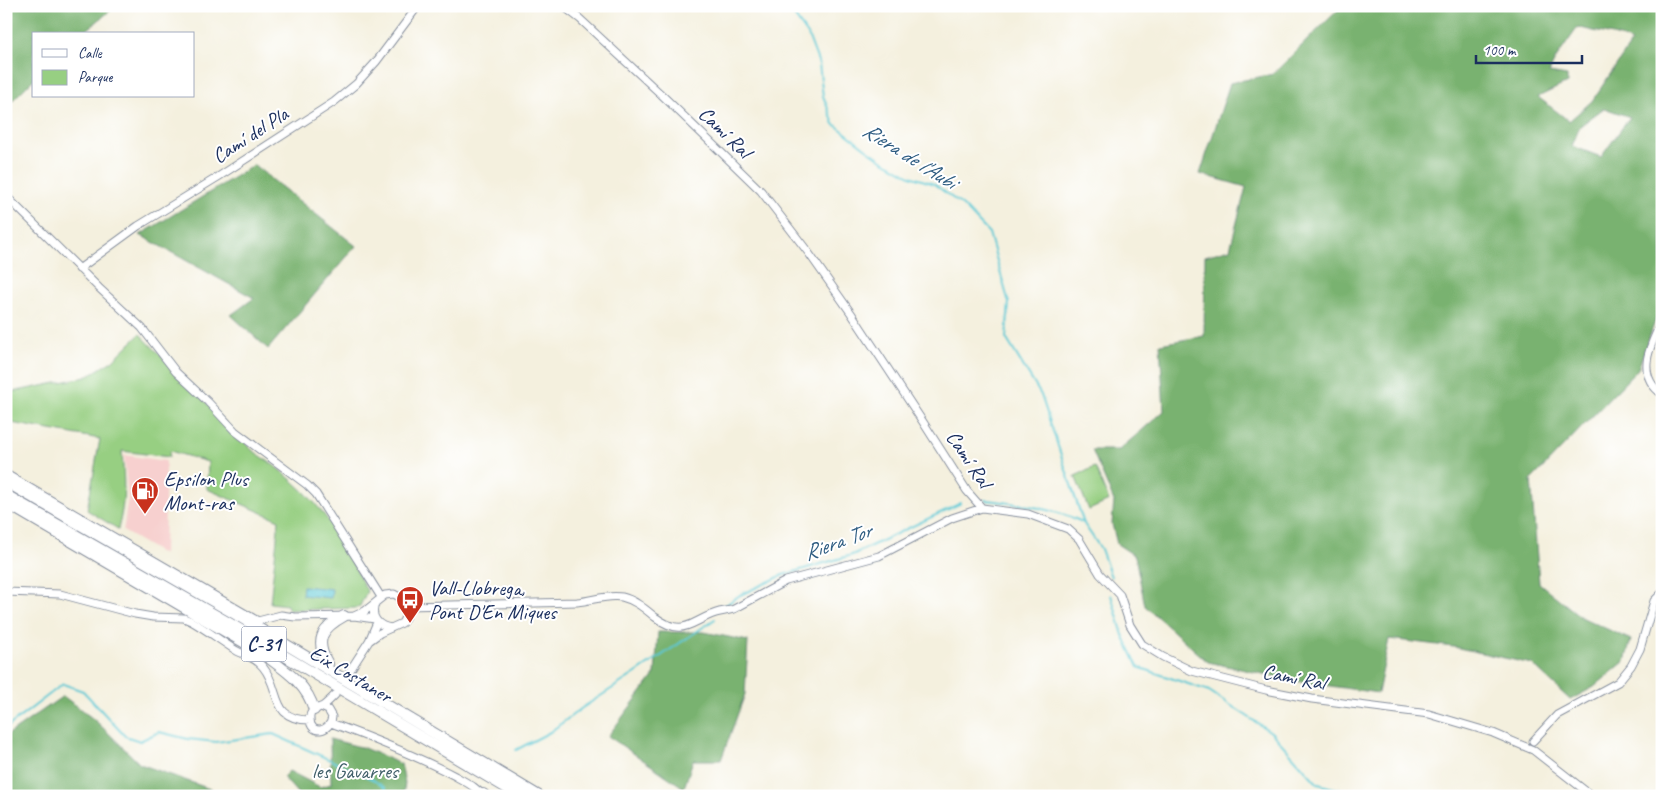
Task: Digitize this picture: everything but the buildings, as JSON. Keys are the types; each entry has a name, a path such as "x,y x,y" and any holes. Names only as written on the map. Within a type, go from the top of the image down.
{"highway":[{"name":"C-31","path":"6,482 226,609 539,796"},
{"name":"Eix Costaner","path":"6,494 231,624 520,796"},
{"path":"6,503 262,653 297,680 308,693 315,712"},
{"path":"328,664 321,648 322,635 330,624 349,616"},
{"path":"258,621 380,696 426,730"}],"street":[{"name":"Camí del Pla","path":"79,269 138,226 334,102 356,84 376,62 418,6"},
{"name":"Camí Ral","path":"563,6 580,19 664,97 762,191 851,313 967,491 982,508 1028,514 1068,529 1079,539 1100,574 1120,595 1130,625 1142,644 1163,658 1192,671 1266,690 1312,699 1429,714 1493,733 1533,750 1592,796"},
{"path":"6,196 79,269 142,328 176,372 235,431 307,485 316,494 381,597"},
{"path":"1662,321 1654,337 1647,360 1647,374 1654,389 1662,394"},
{"path":"6,474 258,621 281,615 295,617 349,616 376,620"},
{"path":"406,606 577,602 613,596 624,597 636,602 659,620 679,628 688,626 716,613 734,609 786,581 878,556 952,518 982,508"},
{"path":"6,592 60,594 135,614 153,617 184,618 238,651 254,658 264,668 282,709 288,717 298,720 315,712 335,695 331,723 326,729 320,730 313,727 315,712"},
{"path":"1533,741 1557,715 1618,682 1640,649 1654,601 1662,593"},
{"path":"349,616 375,604 381,597 389,594 401,598 407,611 404,620 397,626 380,633 369,641"},
{"path":"375,604 373,611 376,620 384,627 391,628"},
{"path":"350,672 369,641 376,620"},
{"path":"315,712 328,710 331,713"},
{"path":"331,723 423,760 473,786 484,795"}],"shaded area":[{"name":"Epsilon Plus Mont-ras","path":"124,455 166,461 164,555 123,531 128,498"}],"green space":[{"path":"6,6 116,6 84,32 32,32 32,81 8,105 6,116"},
{"path":"1342,6 1578,6 1595,11 1612,6 1654,6 1662,13 1662,302 1638,369 1531,480 1539,583 1581,617 1631,640 1625,661 1594,687 1570,700 1532,664 1454,647 1389,639 1378,693 1296,681 1208,662 1145,606 1135,556 1117,544 1112,524 1114,501 1092,450 1119,450 1164,411 1160,344 1204,336 1205,256 1230,249 1246,187 1200,174 1230,83 1273,74","holes":["1578,27 1632,42 1592,101 1569,121 1538,97 1567,83 1567,76 1549,73 1555,60","1604,108 1630,117 1601,157 1572,146 1580,126"]},
{"path":"254,165 356,246 268,349 231,315 254,298 140,235"},
{"path":"140,334 252,450 295,483 314,502 340,539 367,591 360,606 356,608 289,610 287,605 270,603 279,520 207,489 208,462 170,451 169,457 122,451 124,481 121,518 118,529 87,510 100,439 6,422 7,393 86,377 112,361"},
{"path":"1095,467 1109,501 1089,510 1075,476"},
{"path":"658,632 704,632 748,641 745,694 721,760 693,760 684,788 608,736 655,674"},
{"path":"63,696 96,721 140,764 224,794 223,796 6,796 6,736"},
{"name":"les Gavarres","path":"330,739 364,748 401,764 405,783 403,796 300,796 283,777 289,771 320,787 331,784"}],"water":[{"path":"303,586 332,589 331,598 302,595"}],"waterway":[{"name":"Riera de l'Aubi","path":"787,6 808,35 819,64 823,96 834,124 882,160 910,176 934,184 963,206 989,233 1009,303 1006,338 1041,395 1084,524 1101,549 1111,577"},
{"name":"Riera Tor","path":"985,500 1049,510 1084,523"},
{"name":"Riera Tor","path":"723,607 740,595 783,575 852,555 961,503"},
{"name":"Riera de l'Aubi","path":"1111,595 1123,635 1138,667 1209,691 1271,732 1318,784 1363,796"},
{"name":"Riera Tor","path":"516,750 550,732 582,708 715,619"},
{"name":"Riera Tor","path":"6,728 63,684 83,691 125,736 140,741 159,732 188,739 216,742 273,734 372,779 385,788 388,796"}],"place":[{"name":"Epsilon Plus Mont-ras","path":"145,515"},
{"name":"Vall-Llobrega, Pont D'En Miques","path":"410,624"}]}
